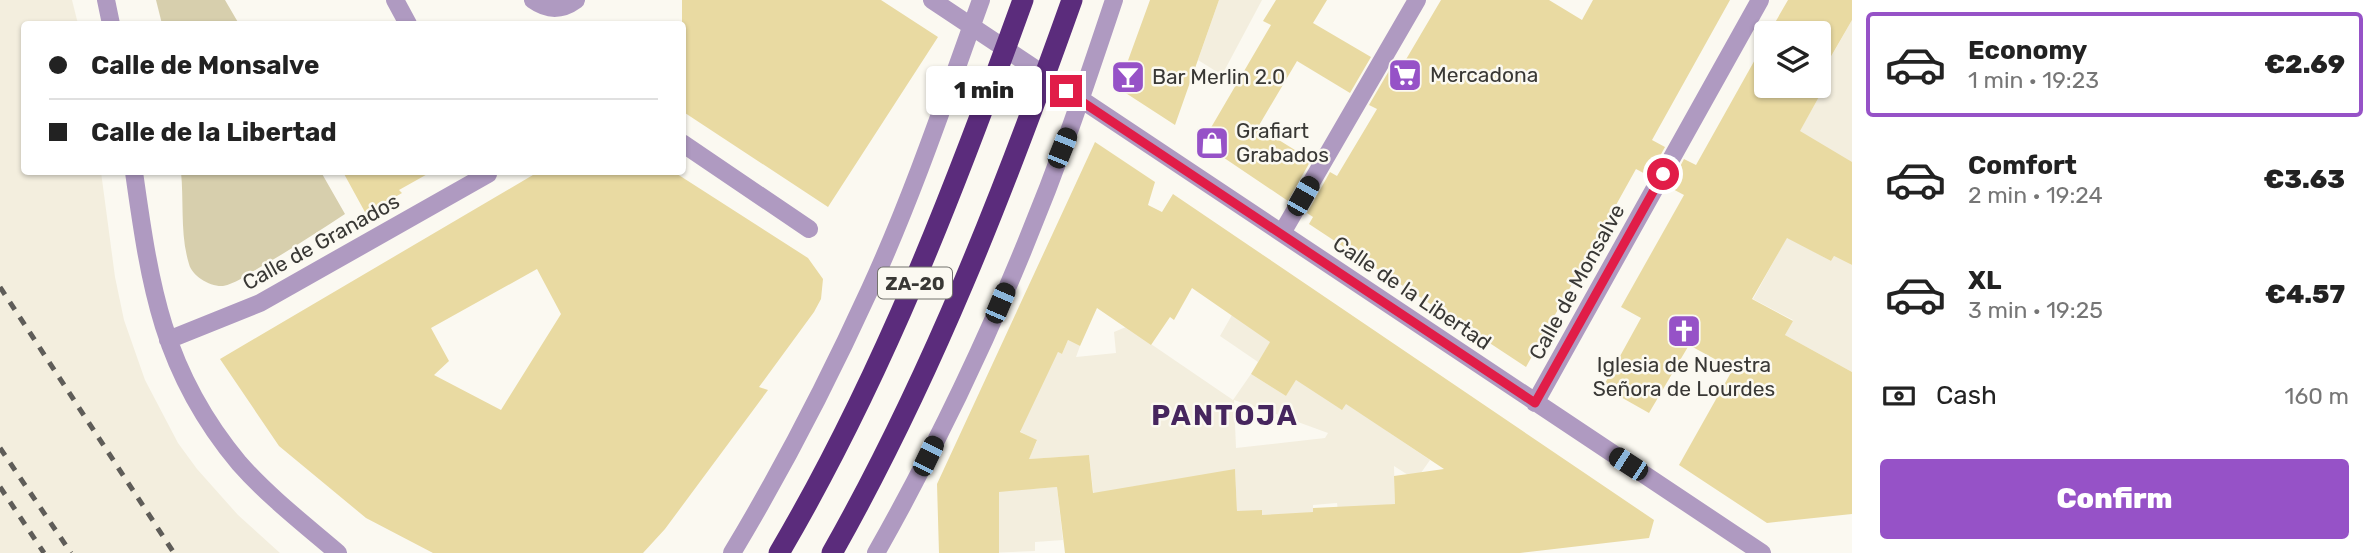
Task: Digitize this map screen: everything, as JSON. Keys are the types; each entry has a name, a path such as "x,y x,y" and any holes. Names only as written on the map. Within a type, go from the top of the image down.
{"highway":[{"name":"ZA-20","path":"779,553 855,415 911,292 964,163 1023,0"},
{"name":"ZA-20","path":"832,553 900,425 964,287 1028,125 1072,0"}],"street":[{"path":"106,0 110,21"},
{"path":"395,0 406,21"},
{"path":"533,0 556,16 576,0"},
{"name":"Calle de la Libertad","path":"932,0 1762,553"},
{"path":"732,553 822,391 871,288 934,130 978,31 981,0"},
{"path":"876,553 928,456 991,324 1073,95 1114,0"},
{"path":"1282,233 1417,0"},
{"name":"Calle de Monsalve","path":"1535,403 1760,0"},
{"path":"686,146 809,229"},
{"path":"134,175 149,271 168,340 195,398 239,463 338,553"},
{"name":"Calle de Granados","path":"168,340 260,303 486,175"}],"shaded area":[{"path":"0,0 72,0 77,21 21,21 21,175 101,175 115,277 124,320 145,380 178,443 197,469 238,515 280,553 0,553"},
{"path":"156,0 225,0 237,21 161,21"},
{"path":"1219,0 1262,0 1222,75 1198,60"},
{"path":"1852,20 1852,180 1799,132 1818,98 1831,98 1831,57"},
{"path":"181,175 323,175 345,214 241,279 223,286 207,283 191,268 183,230"},
{"path":"1787,237 1831,261 1834,256 1852,265 1852,372 1785,335 1793,320 1753,299"},
{"path":"1232,315 1271,341 1258,362 1220,336"},
{"path":"1126,327 1233,400 1251,374 1286,396 1296,380 1351,392 1387,431 1430,460 1416,480 1394,466 1395,504 1338,511 1337,503 1313,505 1313,512 1262,519 1237,511 1235,470 1131,487 1097,524 1089,455 1030,459 1032,489 1057,487 1063,540 1035,542 1035,551 989,553 999,487 1030,456 1037,441 1021,432 1019,423 1058,352 1062,354 1068,340 1080,346 1076,357 1116,353 1114,332","holes":["1234,400 1328,433 1325,438 1236,448"]}],"building":[{"path":"682,0 881,0 938,37 828,207 686,114 686,21 682,21"},
{"path":"1150,0 1219,0 1175,125 1118,88"},
{"path":"1276,0 1327,0 1313,23 1371,57 1350,93 1297,61 1258,127 1311,160 1288,201 1202,143 1271,25 1263,21"},
{"path":"1441,0 1549,0 1582,20 1593,0 1730,0 1652,140 1665,147 1649,176 1636,169 1526,367 1309,224 1313,217 1307,213 1330,172 1337,176 1377,109 1369,105 1390,69 1398,73"},
{"path":"1788,0 1852,0 1852,20 1831,56 1831,21 1776,21"},
{"path":"1754,61 1754,98 1818,98 1800,131 1852,162 1852,265 1834,256 1831,261 1787,238 1752,299 1793,321 1785,335 1852,372 1852,514 1767,523 1679,465 1733,369 1689,345 1649,413 1603,387 1641,318 1621,307 1684,195 1669,187 1684,159 1696,165"},
{"path":"1095,142 1155,182 1148,205 1162,212 1173,194 1654,520 1649,538 1520,553 1065,553 1057,487 999,492 999,553 939,553 937,484","holes":["1192,288 1270,342 1251,374 1286,396 1296,380 1342,410 1346,404 1444,469 1394,476 1395,504 1313,508 1313,512 1262,515 1262,510 1237,511 1235,469 1093,493 1089,455 1029,459 1037,440 1020,432 1058,352 1062,354 1068,340 1080,346 1097,308 1151,345 1170,317 1174,320"]},
{"path":"345,175 426,175 399,190 402,193 366,214"},
{"path":"533,175 679,175 808,258 823,279 821,299 814,312 759,387 768,390 665,529 643,553 433,553 366,518 279,446 220,359","holes":["537,269 561,314 501,410 434,375 449,361 431,328"]}],"railway":[{"path":"0,287 174,553"},
{"path":"0,448 71,553"},
{"path":"0,487 44,553"}],"place":[{"name":"Mercadona","path":"1405,75"},
{"name":"Bar Merlin 2.0","path":"1128,77"},
{"name":"Grafiart Grabados","path":"1212,143"},
{"name":"Iglesia de Nuestra Señora de Lourdes","path":"1684,331"}],"district":[{"name":"PANTOJA","path":"1225,415"}],"route":[{"path":"1066,91 1535,403 1663,174"}]}
